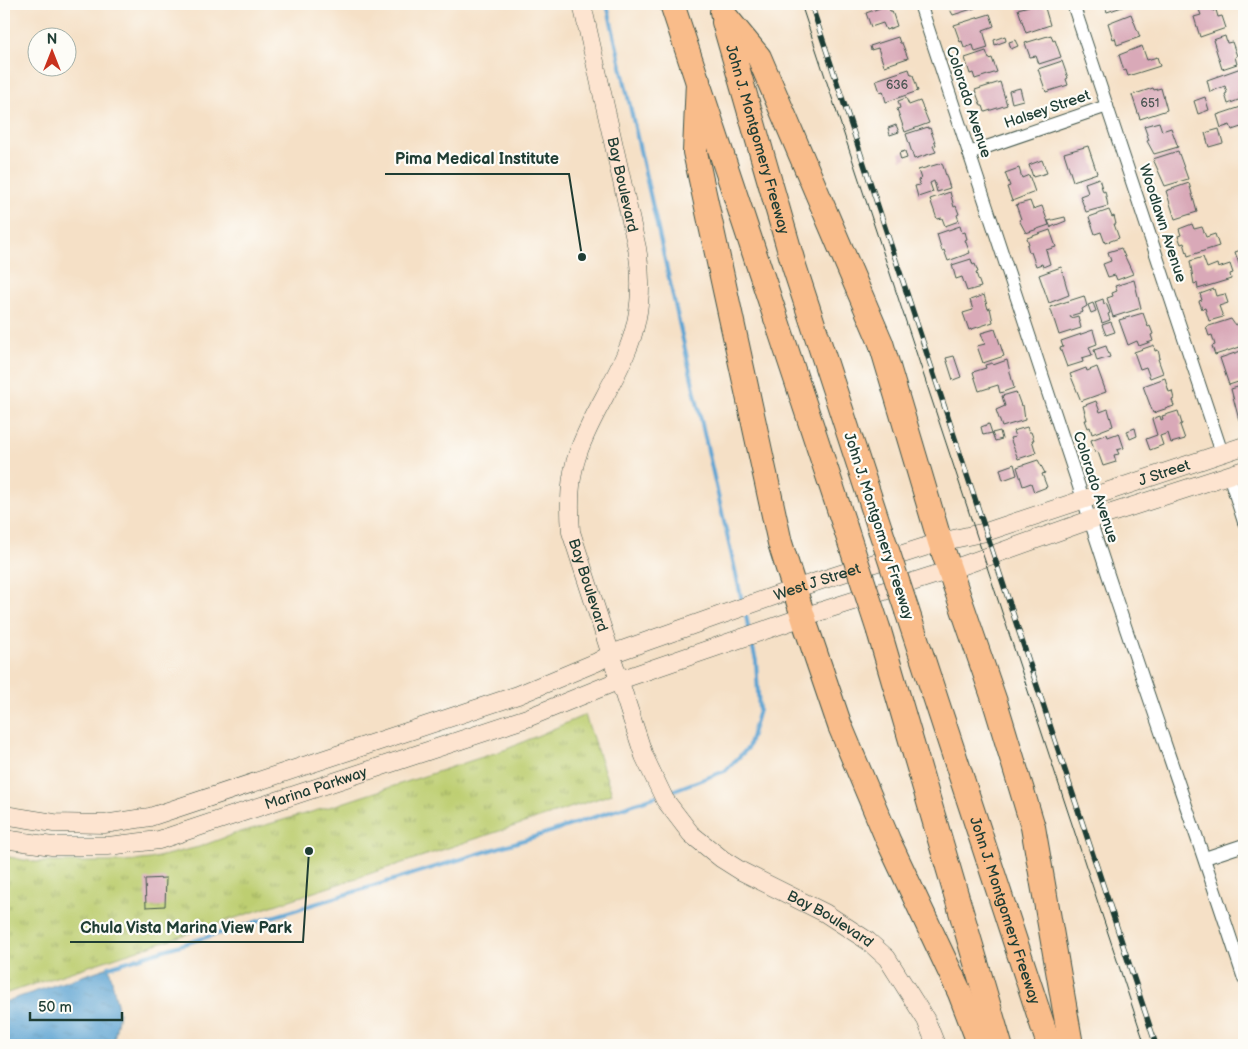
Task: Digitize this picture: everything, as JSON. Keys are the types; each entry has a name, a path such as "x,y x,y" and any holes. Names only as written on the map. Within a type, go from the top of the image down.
{"highway":[{"path":"672,4 879,631 1000,1045"},
{"path":"720,8 759,56 881,343 940,542 995,702 1033,827 1071,1045"},
{"name":"John J. Montgomery Freeway","path":"720,8 794,266 1049,1045"},
{"path":"698,81 695,152 780,543 803,617 848,743 888,840 960,993 980,1045"}],"main road":[{"name":"Bay Boulevard","path":"582,4 641,273 636,326 626,353 578,454 569,505 571,532 644,756 665,800 691,834 722,859 741,871 825,913 868,941 887,958 926,1020 936,1045"},
{"name":"J Street","path":"1083,499 1244,446"},
{"name":"J Street","path":"1090,520 1236,472"},
{"name":"West J Street","path":"611,654 794,589 940,542 986,532 1083,499"},
{"name":"West J Street","path":"620,680 803,617 950,570 1090,520"},
{"name":"Marina Parkway","path":"4,814 62,823 104,824 150,817 518,695 597,662 611,654"},
{"name":"Marina Parkway","path":"4,838 52,846 108,846 159,840 527,718 620,680"}],"street":[{"name":"Colorado Avenue","path":"920,4 1188,816 1205,858 1244,979"},
{"name":"Woodlawn Avenue","path":"1073,4 1222,453"},
{"name":"Halsey Street","path":"969,153 1107,106"},
{"path":"1236,472 1244,522"},
{"path":"1205,858 1244,845"}],"green space":[{"path":"585,715 612,794 4,994 4,856 34,862 126,862 150,859 199,847 234,834 336,805 507,749"}],"water":[{"path":"109,967 119,1013 113,1045 4,1045 4,1002"}],"building":[{"path":"947,4 974,4 975,8 953,15"},
{"path":"1041,4 1045,8 1050,25 1026,33 1018,9"},
{"path":"1102,4 1131,4 1107,12"},
{"path":"1211,4 1213,11 1216,10 1218,17 1222,16 1226,28 1200,37 1194,17 1201,15 1198,7"},
{"path":"888,5 897,26 886,30 883,23 871,27 866,13"},
{"path":"990,14 994,26 983,30 988,48 975,52 973,45 964,48 954,25"},
{"path":"1131,14 1140,37 1117,45 1108,23"},
{"path":"1051,35 1053,41 1055,40 1061,57 1039,64 1036,56 1030,57 1025,43"},
{"path":"1005,36 1006,41 995,45 994,40"},
{"path":"1225,36 1227,43 1232,42 1237,56 1235,57 1237,64 1222,69 1213,40"},
{"path":"898,37 908,58 884,66 878,48 871,50 870,46"},
{"path":"1015,40 1018,46 1011,49 1009,42"},
{"path":"1142,46 1147,60 1157,57 1160,66 1128,76 1126,70 1124,71 1119,55"},
{"path":"986,51 989,59 992,58 997,72 975,79 973,73 970,74 965,58"},
{"path":"1062,61 1068,78 1066,79 1068,85 1046,92 1038,69"},
{"path":"1241,68 1244,90 1239,92 1241,99 1228,104 1225,86 1210,92 1207,80"},
{"path":"909,69 918,91 886,102 883,91 880,92 876,80"},
{"path":"1000,82 1007,105 985,112 975,90"},
{"path":"1020,88 1023,100 1012,103 1009,91"},
{"path":"1153,88 1154,90 1161,88 1167,110 1140,119 1132,95"},
{"path":"1205,97 1209,110 1198,114 1194,101"},
{"path":"906,98 909,105 920,101 929,123 905,132 897,109 900,108 898,101"},
{"path":"1244,106 1244,126 1232,130 1230,125 1221,128 1217,115"},
{"path":"1159,122 1162,131 1171,128 1178,147 1154,154 1147,141 1149,140 1144,126"},
{"path":"896,125 899,132 890,135 888,128"},
{"path":"928,127 936,145 933,146 936,152 914,159 906,134"},
{"path":"1219,129 1223,143 1209,147 1205,133"},
{"path":"1088,146 1097,173 1073,181 1064,153"},
{"path":"905,151 907,158 901,160 899,153"},
{"path":"1178,151 1188,179 1165,186 1153,159"},
{"path":"1042,160 1047,173 1033,177 1029,165"},
{"path":"942,163 950,188 937,192 934,181 930,183 933,192 918,197 915,186 920,185 918,180 921,179 918,170"},
{"path":"1019,168 1022,178 1029,175 1035,192 1012,201 1007,187 1010,186 1005,173"},
{"path":"1099,178 1103,192 1105,191 1108,206 1086,212 1080,196 1088,193 1085,183"},
{"path":"1189,183 1197,212 1175,219 1166,191"},
{"path":"950,192 954,207 956,206 959,214 957,215 959,221 945,226 942,218 937,219 930,199"},
{"path":"1030,201 1033,209 1042,206 1049,225 1026,233 1019,220 1021,219 1016,205"},
{"path":"1109,210 1112,217 1114,216 1116,224 1114,224 1119,238 1105,243 1101,232 1095,234 1089,217"},
{"path":"1065,217 1066,221 1051,228 1048,221"},
{"path":"1192,224 1194,229 1202,227 1206,237 1215,234 1219,246 1188,256 1184,243 1181,244 1178,236 1181,235 1179,229"},
{"path":"960,226 962,233 965,232 967,239 965,240 970,253 948,261 944,250 942,251 937,234"},
{"path":"1050,230 1056,247 1046,250 1050,264 1043,267 1042,264 1036,266 1031,252 1029,252 1027,238"},
{"path":"1121,248 1133,274 1117,280 1115,275 1108,277 1103,264 1111,261 1108,252"},
{"path":"1244,249 1244,263 1239,264 1235,252"},
{"path":"1203,257 1207,268 1217,264 1218,268 1230,264 1233,273 1230,274 1231,279 1198,289 1197,283 1194,284 1190,261"},
{"path":"971,259 978,272 976,273 981,287 967,291 962,277 956,279 952,265"},
{"path":"1061,267 1069,295 1049,303 1039,275"},
{"path":"1134,280 1141,308 1113,317 1107,298 1113,296 1112,293 1117,291 1115,286"},
{"path":"1214,289 1216,296 1225,294 1228,303 1219,306 1223,317 1209,321 1205,308 1202,309 1199,301 1202,300 1200,294"},
{"path":"984,295 988,309 990,308 993,322 969,330 963,313 973,310 970,300"},
{"path":"1084,296 1087,306 1082,309 1083,312 1070,316 1071,318 1078,316 1081,328 1059,335 1050,307"},
{"path":"1103,299 1110,313 1108,314 1110,320 1102,323 1095,302"},
{"path":"1093,303 1096,311 1091,313 1088,305"},
{"path":"1143,313 1148,327 1150,326 1153,334 1151,335 1153,341 1139,346 1137,341 1128,345 1119,320"},
{"path":"1231,319 1235,325 1242,322 1244,338 1240,340 1240,347 1215,355 1212,346 1215,345 1212,335 1209,336 1206,327"},
{"path":"1111,322 1115,332 1106,335 1102,325"},
{"path":"995,329 1004,356 983,363 977,346 985,344 981,333"},
{"path":"1093,330 1097,344 1089,347 1092,355 1082,358 1083,362 1067,367 1060,348 1063,347 1061,341"},
{"path":"1154,345 1155,351 1158,350 1160,358 1158,359 1163,373 1150,378 1146,367 1140,369 1134,352"},
{"path":"1106,346 1110,357 1097,361 1094,350"},
{"path":"1244,350 1244,380 1229,385 1220,358"},
{"path":"954,356 961,377 953,380 946,358"},
{"path":"1007,360 1014,388 1000,393 998,385 979,391 973,372 986,368 985,365 992,363 993,365"},
{"path":"1097,367 1106,392 1081,401 1070,374 1086,368 1087,371"},
{"path":"1165,378 1169,392 1172,391 1174,406 1153,413 1143,386"},
{"path":"1244,385 1244,418 1239,420 1231,389"},
{"path":"1016,392 1021,406 1023,405 1025,420 1002,427 996,410 1005,406 1002,396"},
{"path":"1096,401 1100,412 1108,409 1113,426 1092,434 1085,420 1087,420 1083,406"},
{"path":"1178,411 1185,439 1171,443 1168,433 1160,436 1163,445 1150,450 1146,439 1157,435 1152,419 1160,416 1161,420 1163,419 1162,416"},
{"path":"989,424 992,433 983,435 981,427"},
{"path":"1027,427 1034,440 1032,440 1036,453 1018,459 1010,438 1015,437 1013,431"},
{"path":"1135,428 1137,436 1130,439 1127,431"},
{"path":"1000,431 1002,439 995,441 992,433"},
{"path":"1119,433 1124,448 1117,450 1119,454 1114,455 1116,462 1103,466 1098,452 1095,453 1091,440 1107,434 1108,437"},
{"path":"1038,460 1045,473 1042,474 1047,487 1034,492 1031,483 1023,486 1017,467"},
{"path":"1014,464 1017,475 1003,480 1000,469"},
{"path":"166,878 165,906 146,907 145,879"}],"waterway":[{"path":"607,4 742,601"},
{"path":"745,611 749,631"},
{"path":"666,793 725,771 748,748 759,710 756,661 751,640"},
{"path":"109,967 553,831 657,796"}],"tram line":[{"path":"801,4 1145,1045"}],"railway":[{"path":"811,4 1156,1045"}],"place":[{"name":"Pima Medical Institute","path":"582,257"},
{"name":"Chula Vista Marina View Park","path":"309,851"}]}
